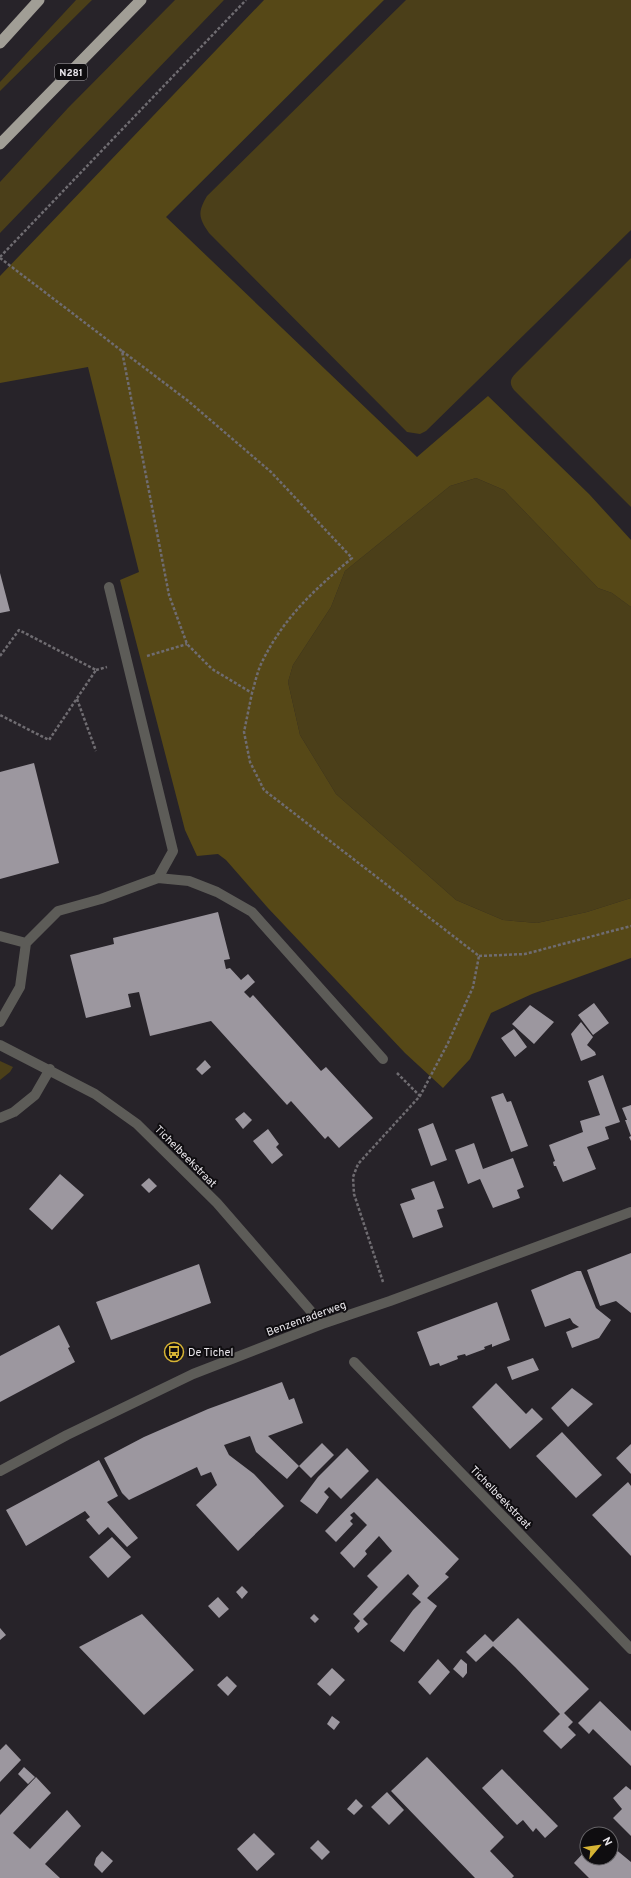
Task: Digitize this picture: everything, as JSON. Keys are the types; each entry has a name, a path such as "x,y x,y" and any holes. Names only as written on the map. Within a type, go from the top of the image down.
{"highway":[{"path":"0,43 39,0"},
{"name":"N281","path":"0,144 142,0"}],"street":[{"path":"109,587 173,851 158,878"},
{"path":"0,1022 20,987 26,943 58,911 101,899 158,878 189,881 217,892 252,912 383,1059"},
{"path":"0,936 26,943"},
{"name":"Tichelbeekstraat","path":"0,1045 50,1069 95,1094 137,1124 217,1203 322,1324"},
{"path":"0,1118 14,1112 35,1095 50,1069"},
{"name":"Benzenraderweg","path":"0,1471 68,1435 193,1374 322,1324 390,1301 631,1212"},
{"name":"Tichelbeekstraat","path":"354,1362 631,1649"}],"path":[{"path":"246,0 0,258 187,400 271,472 352,558 301,603 284,624 261,664 252,693 244,732 250,762 264,790 479,956 526,954 631,926"},
{"path":"122,351 169,595 187,644 212,669 252,693"},
{"path":"0,656 19,630 96,670 49,740 0,715"},
{"path":"77,699 96,751"},
{"path":"390,1301 354,1194 353,1177 358,1164 420,1096 448,1043 473,987 479,956"},
{"path":"383,1059 420,1096"}],"shaded area":[{"path":"76,0 92,0 0,91 0,82"},
{"path":"175,0 224,0 0,233 0,182 68,108"},
{"path":"264,0 384,0 166,217 417,457 488,396 589,494 631,540 631,607 612,593 598,588 504,490 476,478 450,486 345,571 331,607 293,665 288,682 300,735 336,794 456,900 503,920 537,923 587,912 631,898 631,958 532,994 491,1013 470,1059 443,1088 405,1053 268,908 226,860 218,854 197,856 185,830 120,580 139,572 88,367 0,383 0,276"},
{"path":"406,0 631,0 631,230 426,431 420,434 407,432 209,233 200,215 207,196"},
{"path":"631,258 631,507 514,390 511,385 511,379"},
{"path":"476,478 504,490 598,588 612,593 631,607 631,898 587,912 537,923 503,920 456,900 336,794 300,735 288,682 293,665 331,607 345,571 450,486"},
{"path":"0,1061 13,1067 10,1072 0,1080"}],"building":[{"path":"0,573 10,611 0,613"},
{"path":"34,763 59,863 0,879 0,772"},
{"path":"218,912 230,959 224,960 226,969 230,968 241,980 248,974 255,982 244,992 250,998 253,995 321,1071 326,1067 373,1118 339,1148 328,1136 325,1139 291,1101 287,1105 211,1021 150,1036 139,992 128,994 131,1007 86,1018 70,955 114,944 113,938"},
{"path":"594,1003 609,1023 593,1035 578,1015"},
{"path":"530,1005 554,1022 534,1044 512,1024"},
{"path":"581,1022 593,1037 587,1045 595,1052 596,1055 581,1061 571,1034"},
{"path":"514,1029 527,1047 515,1057 501,1038"},
{"path":"205,1060 211,1067 202,1075 196,1069"},
{"path":"603,1075 620,1122 605,1127 609,1139 587,1147 596,1169 563,1182 556,1166 554,1166 553,1162 555,1161 549,1145 583,1132 580,1121 600,1115 588,1081"},
{"path":"503,1093 507,1102 511,1101 528,1146 511,1152 491,1097"},
{"path":"631,1105 631,1136 622,1108"},
{"path":"244,1112 252,1120 243,1129 235,1119"},
{"path":"433,1123 447,1160 431,1166 418,1129"},
{"path":"268,1129 279,1144 276,1147 283,1155 272,1164 253,1141"},
{"path":"474,1143 483,1169 513,1158 524,1187 517,1190 520,1198 493,1208 480,1179 468,1184 455,1150"},
{"path":"60,1174 84,1195 52,1230 29,1209"},
{"path":"149,1178 157,1186 149,1193 141,1185"},
{"path":"434,1181 444,1208 437,1210 443,1227 413,1238 400,1204 415,1199 411,1189"},
{"path":"631,1253 631,1313 616,1301 600,1306 587,1270"},
{"path":"199,1264 211,1303 111,1340 96,1302"},
{"path":"577,1271 581,1271 596,1308 611,1320 599,1338 572,1348 566,1332 579,1327 573,1323 570,1318 545,1327 531,1290"},
{"path":"497,1302 510,1340 492,1347 492,1344 484,1347 485,1349 466,1356 465,1354 457,1356 458,1359 440,1366 439,1363 430,1366 417,1332"},
{"path":"59,1325 70,1347 68,1348 75,1362 0,1402 0,1356"},
{"path":"533,1358 539,1370 512,1380 507,1367"},
{"path":"282,1382 289,1400 294,1398 303,1423 268,1436 299,1466 287,1479 256,1452 250,1436 224,1445 229,1455 254,1474 284,1506 238,1551 196,1505 217,1485 211,1472 201,1476 197,1467 129,1500 122,1493 104,1458 144,1437 208,1409"},
{"path":"496,1383 526,1414 532,1408 543,1419 510,1449 472,1407"},
{"path":"572,1388 593,1404 568,1427 551,1408"},
{"path":"562,1432 602,1475 576,1498 536,1456"},
{"path":"322,1443 334,1455 311,1478 299,1466"},
{"path":"631,1444 631,1474 616,1458"},
{"path":"347,1448 369,1471 341,1499 329,1487 324,1492 329,1497 317,1514 300,1501 318,1477"},
{"path":"99,1460 118,1496 107,1502 138,1538 127,1547 108,1527 99,1535 86,1520 90,1517 85,1511 26,1546 6,1510"},
{"path":"377,1478 459,1559 445,1574 449,1577 427,1598 437,1606 404,1652 390,1641 413,1610 421,1602 412,1594 419,1586 408,1574 363,1619 368,1624 358,1633 354,1628 360,1621 353,1614 378,1587 367,1576 392,1551 379,1536 365,1551 367,1554 354,1568 340,1553 367,1525 354,1512 350,1515 353,1518 350,1521 353,1524 336,1542 325,1531"},
{"path":"628,1482 631,1486 631,1556 592,1515"},
{"path":"112,1537 131,1557 108,1578 89,1557"},
{"path":"242,1586 248,1592 242,1599 236,1592"},
{"path":"218,1597 229,1609 219,1618 208,1606"},
{"path":"142,1614 194,1670 144,1715 79,1647"},
{"path":"314,1614 319,1619 315,1623 310,1618"},
{"path":"518,1618 589,1689 564,1713 573,1722 568,1727 576,1735 561,1749 543,1731 560,1714 515,1667 493,1646 476,1662 466,1652 485,1634 493,1642"},
{"path":"0,1628 6,1635 0,1640"},
{"path":"438,1659 450,1672 430,1695 418,1682"},
{"path":"461,1659 467,1664 467,1673 463,1678 453,1669"},
{"path":"332,1668 345,1680 330,1696 317,1684"},
{"path":"227,1676 237,1686 228,1696 217,1685"},
{"path":"600,1701 631,1731 631,1766 593,1729 589,1734 578,1723"},
{"path":"332,1716 340,1722 334,1730 327,1724"},
{"path":"6,1744 21,1760 0,1782 0,1750"},
{"path":"427,1757 504,1837 490,1851 514,1876 512,1878 475,1878 391,1791"},
{"path":"24,1767 35,1777 28,1784 18,1774"},
{"path":"502,1769 558,1826 545,1838 536,1828 533,1832 523,1820 517,1825 482,1788"},
{"path":"36,1777 51,1793 13,1833 30,1849 67,1810 81,1826 45,1864 60,1878 0,1878 0,1815"},
{"path":"626,1786 631,1790 631,1836 613,1818 622,1809 613,1798"},
{"path":"387,1792 404,1810 389,1825 371,1807"},
{"path":"356,1799 363,1806 354,1815 347,1809"},
{"path":"254,1833 275,1854 257,1871 237,1849"},
{"path":"318,1840 330,1852 322,1860 310,1848"},
{"path":"102,1851 113,1861 102,1873 94,1865 96,1858"},
{"path":"619,1852 631,1862 631,1878 589,1878 574,1863 579,1858 579,1866 619,1866"}],"place":[{"name":"De Tichel","path":"174,1352"}]}
